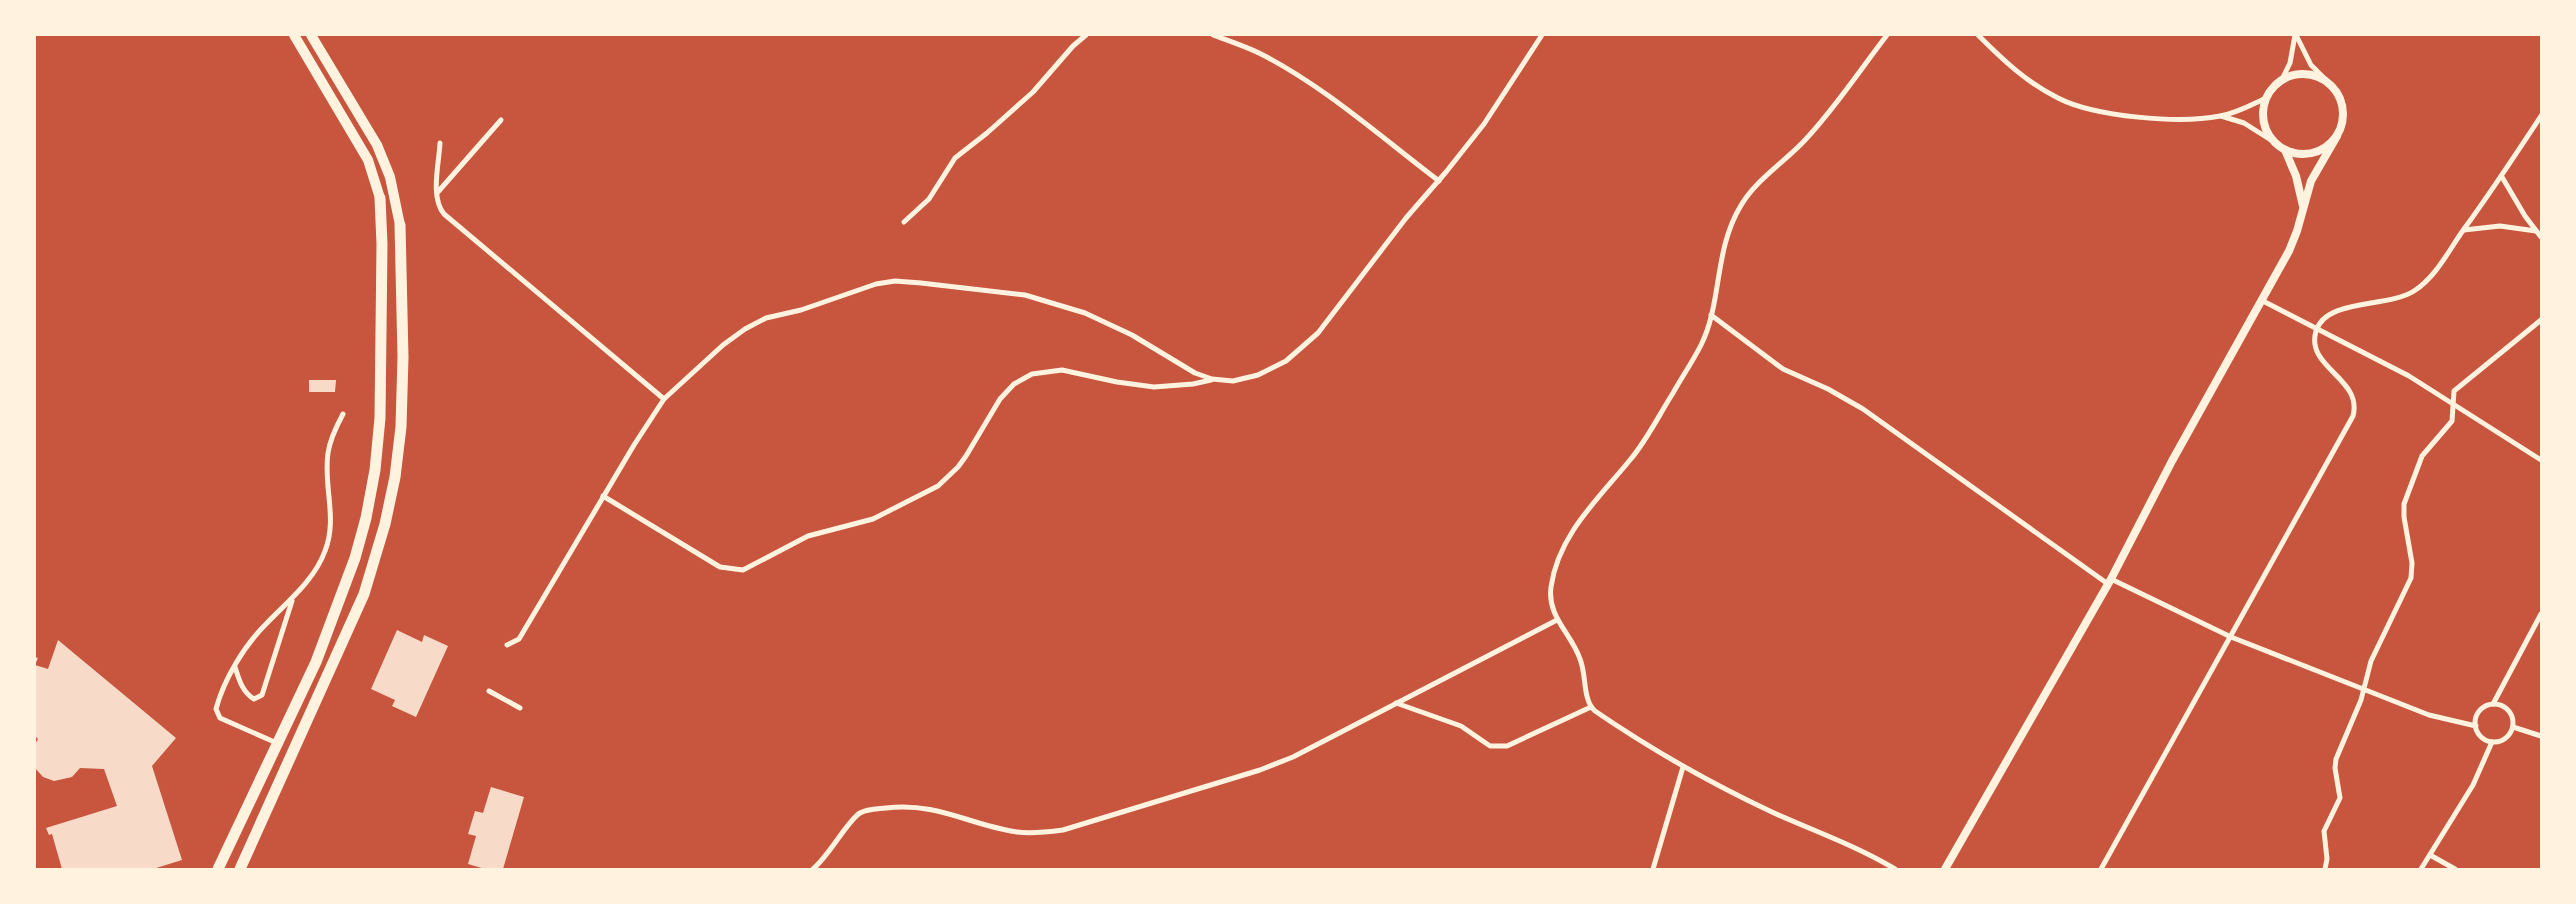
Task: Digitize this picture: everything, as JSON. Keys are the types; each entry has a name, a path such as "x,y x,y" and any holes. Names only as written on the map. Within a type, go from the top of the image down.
{"highway":[{"path":"218,868 279,744 316,662 340,602 361,534 373,480 380,418 382,261 380,198"},
{"path":"243,865 364,594 385,524 395,477 401,427 400,225"}],"main road":[{"path":"294,35 368,160 380,198"},
{"path":"311,35 377,145 390,177 400,225"}],"street":[{"path":"904,222 928,199 955,158 987,134 1033,92 1073,46 1086,35"},
{"path":"1213,35 1260,54 1285,68 1344,108 1439,181"},
{"path":"507,645 519,639 603,496 664,399 723,345 753,324 869,286 895,281 1020,294 1107,322 1195,373 1212,379 1233,381 1258,375 1281,364 1303,348 1326,324 1406,218 1439,181 1484,124 1542,35"},
{"path":"1886,35 1819,126 1760,181 1739,208 1732,223 1721,259 1711,315 1701,345 1654,424 1630,460 1591,505 1564,547 1551,587 1552,608 1557,620 1580,658 1591,707 1683,767 1772,812 1876,857 1895,869"},
{"path":"1978,35 2012,69 2034,85 2060,99 2088,109 2147,117 2204,119 2221,116 2248,107 2266,98 2282,79 2290,63 2295,35"},
{"path":"1946,869 2109,582 2172,461 2288,251 2317,168 2337,136 2344,112 2341,100 2336,89 2312,65 2295,35"},
{"path":"2282,79 2290,75 2309,74 2326,80"},
{"path":"2266,98 2264,121 2274,142"},
{"path":"2221,116 2244,123 2285,150 2300,154 2314,153 2327,146 2337,136"},
{"path":"2100,869 2353,416 2355,404 2350,392 2318,355 2314,338 2316,329 2327,316 2342,309 2396,299 2415,291 2430,278 2502,177 2541,116"},
{"path":"437,193 501,120"},
{"path":"440,143 437,193 440,208 447,217 664,399"},
{"path":"2285,150 2296,176 2303,208"},
{"path":"2502,177 2541,237"},
{"path":"2464,230 2500,226 2536,231"},
{"path":"2261,300 2409,376 2541,460"},
{"path":"1711,315 1783,369 1828,389 1863,409 2109,582 2231,637 2440,719 2476,726"},
{"path":"2325,869 2327,859 2324,831 2340,798 2335,763 2364,688 2371,661 2411,578 2412,563 2404,517 2406,498 2418,461 2452,422 2453,394 2456,389 2541,320"},
{"path":"603,496 720,566 743,570 808,536 874,519 938,486 966,456 1000,399 1014,384 1032,374 1062,370 1117,382 1154,387 1193,384 1212,379"},
{"path":"279,744 225,720 217,714 217,704 235,667 264,626 293,598 320,561 328,541 331,519 327,454 332,436 343,414"},
{"path":"235,667 239,682 248,695 254,699 262,695 293,598"},
{"path":"2493,704 2541,614"},
{"path":"814,869 830,854 854,818 865,811 913,806 1018,832 1048,832 1063,830 1277,764 1557,620"},
{"path":"489,692 520,708"},
{"path":"1396,703 1461,726 1486,744 1496,747 1507,746 1591,707"},
{"path":"2493,704 2502,705 2509,710 2513,719 2513,728 2507,737 2492,742 2481,737 2476,726 2478,713 2485,706 2493,704"},
{"path":"2513,728 2541,736"},
{"path":"2421,869 2473,785 2492,742"},
{"path":"1653,869 1683,767"},
{"path":"2430,855 2455,869"}],"building":[{"path":"309,380 336,380 335,392 309,392"},
{"path":"397,630 422,642 424,635 448,646 416,717 392,706 395,700 371,689"},
{"path":"58,640 176,738 152,766 182,860 153,869 62,869 52,834 49,835 46,828 117,806 104,769 80,768 72,777 54,781 43,777 35,768 35,744 38,739 35,736 35,665 48,669"},
{"path":"491,787 524,797 503,869 485,869 468,864 476,836 468,834 475,811 483,813"}]}
